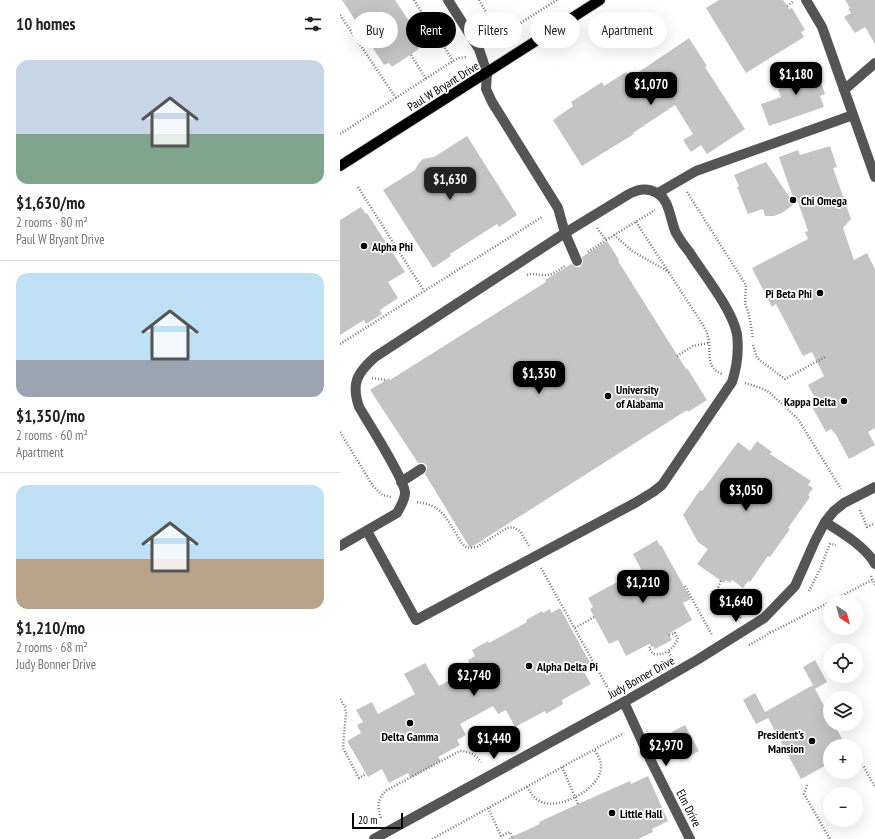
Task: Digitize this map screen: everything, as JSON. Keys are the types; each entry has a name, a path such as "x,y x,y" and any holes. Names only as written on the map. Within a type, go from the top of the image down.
{"main road":[{"name":"Paul W Bryant Drive","path":"340,166 600,0"}],"street":[{"path":"448,0 479,49 487,73 486,89 492,102 558,208 565,233 577,260"},
{"path":"806,0 822,27 875,178"},
{"path":"844,90 875,63"},
{"path":"658,193 696,171 853,115"},
{"path":"340,546 396,513 403,500 405,492 401,482 359,407 356,396 356,387 358,377 364,367 375,357 565,233 636,190 650,189 658,193 667,204 676,233 724,305 733,323 736,334 738,356 732,382 724,396 662,485 635,503 416,620 366,531"},
{"path":"401,482 421,469"},
{"name":"Judy Bonner Drive","path":"374,839 624,702 697,660 764,618 795,586 815,541 834,511 844,503 875,487"},
{"path":"826,522 859,546 875,564"},
{"name":"Elm Drive","path":"624,702 650,759 690,839"}],"path":[{"path":"414,0 453,61"},
{"path":"479,0 486,12"},
{"path":"522,22 557,0"},
{"path":"787,6 794,1"},
{"path":"340,15 396,98"},
{"path":"340,134 453,61 466,57 479,49"},
{"path":"411,54 426,78"},
{"path":"358,187 424,291"},
{"path":"687,192 746,285 745,304 749,315 753,347 757,358 785,379 825,357"},
{"path":"340,344 542,217"},
{"path":"614,235 632,251 669,273"},
{"path":"525,276 530,274 545,276 552,274 577,260 606,240"},
{"path":"677,356 693,346 709,344"},
{"path":"374,373 368,378 386,380"},
{"path":"340,432 376,491 382,495 403,500 423,502 439,509 462,544 468,548 477,547 507,528 516,528 522,534 610,692"},
{"path":"860,510 867,527 875,523"},
{"path":"721,580 719,584 719,591 723,596 730,600 742,619"},
{"path":"767,635 872,580"},
{"path":"685,586 712,636"},
{"path":"575,628 594,617"},
{"path":"652,645 649,648 653,654 662,654 668,651 673,647 678,639 674,633 669,635"},
{"path":"668,651 672,658"},
{"path":"340,699 345,707 346,713 344,748 359,778 366,774"},
{"path":"432,839 624,733"},
{"path":"526,787 536,799 543,803 552,804 563,802 575,797 593,785 598,779 602,765 594,749"},
{"path":"381,818 378,803 381,796 387,790 460,751 466,751 478,757 481,762"},
{"path":"863,766 875,787"},
{"path":"562,767 578,804"},
{"path":"807,785 804,794 830,839"},
{"path":"488,808 502,837 510,832 513,839"}],"building":[{"path":"342,0 395,0 406,16 406,48 419,49 392,67 389,63 384,65 373,48 398,48 398,12 352,12 352,15"},
{"path":"719,0 783,0 789,9 792,8 805,30 801,32 804,37 746,73 706,8"},
{"path":"845,0 875,0 875,44 865,27 855,33 844,17 851,13"},
{"path":"689,38 707,66 705,67 745,129 707,154 701,145 691,152 683,140 693,134 675,105 633,133 634,134 582,166 553,120 573,106 571,102 602,82 604,86 626,72 630,78"},
{"path":"808,63 812,73 817,71 825,94 820,96 824,107 769,126 761,104 781,97 778,89 792,84 786,70"},
{"path":"467,136 517,215 499,227 497,224 450,254 451,256 433,268 383,190 415,170 423,159 434,157"},
{"path":"830,146 837,167 833,168 851,219 843,228 854,260 867,253 875,269 875,428 868,432 875,445 849,459 835,433 831,429 826,432 810,403 816,400 808,385 824,376 812,352 803,356 776,304 772,307 752,268 808,239 805,232 808,231 798,202 795,203 779,157 798,150 800,155"},
{"path":"766,162 794,204 782,213 774,216 765,216 763,209 748,214 737,187 739,186 734,175"},
{"name":"Alpha Phi","path":"361,207 366,214 367,213 405,272 388,282 398,298 380,310 382,314 366,324 364,320 340,335 340,220"},
{"path":"607,241 619,260 618,261 707,400 688,412 687,410 470,548 425,474 427,466 424,463 418,463 370,390 389,378 390,380 546,282 545,280 571,264 576,267 580,267 583,262 582,257"},
{"path":"757,441 772,452 770,454 811,481 808,485 813,488 808,495 810,497 788,528 790,529 770,557 768,556 750,582 748,581 743,588 732,580 730,583 726,580 724,583 697,564 708,549 698,542 683,515 700,490 702,491 738,442 750,451"},
{"path":"657,540 691,599 683,603 692,620 670,633 669,635 672,640 655,649 652,644 649,644 626,656 618,640 609,644 590,609 593,607 588,598 641,569 633,554"},
{"path":"560,608 590,663 582,668 591,684 562,700 563,704 546,714 545,711 515,727 506,710 498,714 493,706 460,724 466,735 457,740 460,745 438,757 441,761 411,778 408,773 389,783 382,769 368,777 347,741 361,733 357,725 363,722 356,710 372,702 378,714 415,694 404,674 425,663 439,686 472,668 468,660 475,656 472,650 488,641 489,643 520,626 527,622 526,620 542,611 543,613 550,609 551,613"},
{"path":"815,660 823,675 823,683 825,683 815,689 803,667"},
{"name":"President's Mansion","path":"813,685 823,704 823,731 838,731 842,739 823,739 823,767 801,779 768,718 756,724 743,700 755,693 765,712"},
{"path":"685,725 699,751 686,758 672,732"},
{"name":"Little Hall","path":"648,776 668,821 652,829 653,832 638,839 507,839 578,804 630,781 631,784"}],"place":[{"name":"Chi Omega","path":"793,200"},
{"name":"Alpha Phi","path":"364,246"},
{"name":"Pi Beta Phi","path":"820,293"},
{"name":"University of Alabama","path":"608,396"},
{"name":"Kappa Delta","path":"844,401"},
{"name":"Alpha Delta Pi","path":"529,666"},
{"name":"Delta Gamma","path":"410,723"},
{"name":"President's Mansion","path":"812,741"},
{"name":"Little Hall","path":"612,813"}]}
